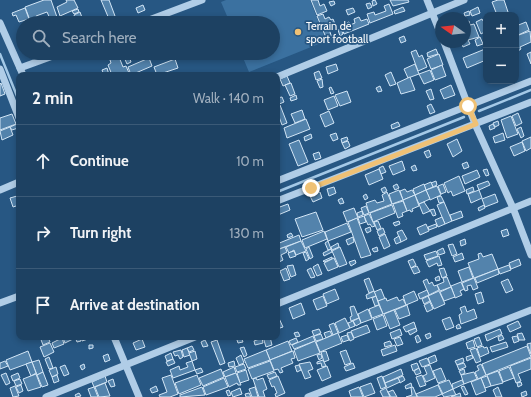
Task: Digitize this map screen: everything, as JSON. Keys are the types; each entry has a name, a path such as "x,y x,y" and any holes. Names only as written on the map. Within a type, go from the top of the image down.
{"street":[{"path":"160,16 202,0"},
{"path":"427,0 435,20"},
{"path":"280,76 464,0"},
{"path":"0,23 16,59"},
{"path":"446,48 469,108 513,208 531,255"},
{"path":"17,60 22,72 47,60"},
{"path":"0,69 2,79 16,111"},
{"path":"280,181 469,108 531,81"},
{"path":"280,201 475,122 531,102"},
{"path":"0,190 16,183"},
{"path":"280,303 531,201"},
{"path":"0,303 16,297"},
{"path":"308,397 531,310"},
{"path":"115,340 139,397"},
{"path":"46,397 188,340"}],"shaded area":[{"name":"Terrain de sport football","path":"226,0 310,0 326,41 280,60 280,16 227,16 221,2"},
{"name":"Terrain de sport football","path":"244,60 279,60 249,72"}],"building":[{"path":"44,0 51,0 57,16 49,16 47,12 36,16 28,16 25,7"},
{"path":"66,0 74,0 78,8 60,16 57,7 67,2"},
{"path":"101,0 109,0 115,16 108,16"},
{"path":"311,0 318,0 320,6 324,4 327,11 317,15"},
{"path":"375,0 377,4 373,6 372,1"},
{"path":"390,0 408,0 409,2 393,6"},
{"path":"504,0 508,12 496,12 492,2"},
{"path":"334,1 335,4 331,6 329,2"},
{"path":"370,3 372,7 368,9 366,4"},
{"path":"389,4 393,14 370,23 367,14 374,12 375,15 386,11 384,6"},
{"path":"143,5 145,10 138,13 136,8"},
{"path":"403,7 405,11 395,14 394,11"},
{"path":"478,7 480,13 472,16 470,11"},
{"path":"25,8 28,16 13,16 12,13"},
{"path":"353,8 355,12 348,15 346,10"},
{"path":"78,9 79,12 74,14 72,11"},
{"path":"80,12 81,16 74,16"},
{"path":"323,14 325,19 329,17 331,20 333,19 335,24 328,26 332,38 327,40 317,16"},
{"path":"359,17 361,21 367,19 369,24 344,34 341,25 349,22 350,25 355,23 354,19"},
{"path":"482,19 483,21 483,33 481,34 476,22"},
{"path":"526,22 529,30 519,35 519,25"},
{"path":"474,24 479,37 471,39 471,25"},
{"path":"341,29 343,34 340,36 338,30"},
{"path":"530,31 531,42 520,47 521,49 519,50 519,48 519,35"},
{"path":"404,36 406,41 401,43 399,38"},
{"path":"480,37 483,44 477,46 475,40"},
{"path":"436,49 438,54 428,57 427,53"},
{"path":"416,50 419,57 422,55 427,67 418,71 411,52"},
{"path":"483,50 483,61 467,68 463,58"},
{"path":"531,52 531,64 527,54"},
{"path":"439,54 443,65 431,69 427,59"},
{"path":"110,60 120,60 123,67 126,66 129,72 111,72 108,65 111,63"},
{"path":"125,60 130,60 131,62 127,64"},
{"path":"144,60 150,60 152,66 138,72 130,72 128,67"},
{"path":"175,60 178,68 166,72 156,72 154,67"},
{"path":"336,64 338,70 328,74 326,67"},
{"path":"415,64 419,74 408,78 404,69"},
{"path":"442,65 446,76 435,80 431,70"},
{"path":"107,68 108,72 103,72 102,70"},
{"path":"430,70 434,80 424,84 419,74"},
{"path":"319,71 322,78 316,80 314,73"},
{"path":"391,72 396,84 390,86 385,75"},
{"path":"287,76 290,83 283,86 280,79"},
{"path":"410,77 415,90 401,94 397,83"},
{"path":"322,79 323,87 320,88 317,81"},
{"path":"1,83 5,94 0,96 0,84"},
{"path":"291,83 295,94 290,96 285,85"},
{"path":"451,85 455,95 444,99 440,90"},
{"path":"380,86 382,91 378,92 376,88"},
{"path":"331,87 334,93 331,94 329,88"},
{"path":"431,89 434,99 430,100 426,91"},
{"path":"347,91 351,102 340,106 335,95"},
{"path":"296,95 297,99 291,101 290,98"},
{"path":"334,96 338,106 328,110 324,100"},
{"path":"280,97 282,97 284,102 280,104"},
{"path":"431,104 435,112 430,114 427,106"},
{"path":"280,105 287,123 282,125 280,119"},
{"path":"302,110 305,119 295,123 291,114"},
{"path":"329,111 334,123 325,127 320,115"},
{"path":"518,113 522,123 516,126 512,116"},
{"path":"12,114 16,124 0,130 0,118"},
{"path":"511,116 518,134 507,138 501,120"},
{"path":"306,119 310,129 287,138 284,128"},
{"path":"498,121 499,125 495,127 493,123"},
{"path":"398,122 400,126 392,129 391,125"},
{"path":"16,124 16,129 12,130 10,127"},
{"path":"493,124 495,128 490,130 489,126"},
{"path":"10,127 13,135 2,140 0,131"},
{"path":"521,127 524,136 521,138 517,129"},
{"path":"336,133 338,139 333,141 330,135"},
{"path":"503,133 505,140 495,143 493,137"},
{"path":"311,134 312,138 305,141 304,137"},
{"path":"347,137 348,140 342,143 341,139"},
{"path":"531,137 531,148 526,151 522,141"},
{"path":"457,139 462,151 453,157 447,144"},
{"path":"299,140 308,162 298,166 289,144"},
{"path":"348,141 350,146 345,149 342,143"},
{"path":"522,142 525,151 514,156 510,147"},
{"path":"429,150 431,156 427,158 424,152"},
{"path":"319,152 321,158 315,160 313,154"},
{"path":"402,161 405,170 393,175 389,166"},
{"path":"467,162 469,167 464,169 462,164"},
{"path":"415,165 417,170 413,171 411,167"},
{"path":"383,166 386,172 381,174 379,168"},
{"path":"379,169 383,179 369,185 365,175"},
{"path":"487,169 489,175 486,176 483,170"},
{"path":"477,170 480,177 465,184 462,176"},
{"path":"459,176 465,191 453,196 451,191 448,193 444,183"},
{"path":"436,181 437,185 433,187 431,183"},
{"path":"488,181 490,185 479,190 477,185"},
{"path":"431,182 433,187 426,190 424,185"},
{"path":"397,184 399,188 395,190 393,186"},
{"path":"424,184 426,190 415,195 413,189"},
{"path":"443,184 446,192 441,194 438,186"},
{"path":"437,186 441,195 430,200 426,190"},
{"path":"334,187 336,193 329,196 327,189"},
{"path":"385,187 387,191 383,193 381,189"},
{"path":"473,187 474,191 467,194 466,190"},
{"path":"405,189 407,192 412,190 415,195 403,200 400,191"},
{"path":"399,190 403,200 392,204 389,194"},
{"path":"426,190 430,199 419,204 415,195"},
{"path":"479,190 482,198 471,203 468,194"},
{"path":"320,192 322,198 313,202 310,196"},
{"path":"387,192 392,204 369,213 366,203 375,200 377,203 384,201 382,195"},
{"path":"366,194 368,198 365,200 363,196"},
{"path":"495,194 498,202 485,207 482,199"},
{"path":"415,195 419,206 412,209 413,211 411,212 410,210 407,211 403,200"},
{"path":"16,196 16,206 13,207 10,198"},
{"path":"441,196 444,202 439,203 437,197"},
{"path":"342,198 344,203 340,204 338,200"},
{"path":"403,201 407,211 402,213 403,216 398,218 393,204"},
{"path":"424,202 430,211 423,214 419,204"},
{"path":"444,202 452,221 445,224 437,205"},
{"path":"288,204 290,210 280,214 280,207"},
{"path":"392,205 395,213 373,222 370,213"},
{"path":"484,205 485,208 479,211 478,208"},
{"path":"366,206 369,213 364,215 361,208"},
{"path":"354,208 358,218 347,222 343,212"},
{"path":"434,209 436,215 433,216 430,210"},
{"path":"362,211 363,215 358,217 357,213"},
{"path":"461,211 463,217 452,221 450,215"},
{"path":"316,212 323,230 302,237 295,219"},
{"path":"369,214 375,226 372,227 370,224 368,225 364,216"},
{"path":"364,216 366,222 360,224 358,218"},
{"path":"442,217 445,224 438,227 435,220"},
{"path":"357,218 371,255 361,258 348,222"},
{"path":"378,221 381,228 377,230 374,222"},
{"path":"399,221 400,224 395,226 393,223"},
{"path":"347,223 351,232 328,241 325,232"},
{"path":"426,224 429,231 420,235 417,228"},
{"path":"436,224 437,227 429,230 428,227"},
{"path":"370,227 371,231 367,233 365,229"},
{"path":"383,228 385,233 379,236 377,231"},
{"path":"507,229 509,235 503,237 501,231"},
{"path":"402,230 407,239 401,242 397,232"},
{"path":"324,231 327,239 305,248 302,240"},
{"path":"291,233 293,236 288,238 287,235"},
{"path":"385,234 390,246 384,249 379,237"},
{"path":"299,235 301,241 280,249 280,243"},
{"path":"399,236 401,242 396,244 394,239"},
{"path":"353,237 354,242 348,245 346,240"},
{"path":"465,239 466,244 461,246 460,241"},
{"path":"301,241 306,251 296,255 294,250 289,253 286,247"},
{"path":"328,241 331,249 328,250 325,243"},
{"path":"338,243 339,247 332,250 331,247"},
{"path":"453,244 457,254 452,256 448,245"},
{"path":"285,247 287,252 281,255 283,260 280,262 280,249"},
{"path":"309,247 313,257 310,259 306,249"},
{"path":"340,247 347,264 339,267 332,251"},
{"path":"377,247 378,251 374,252 372,249"},
{"path":"443,248 445,253 439,255 437,251"},
{"path":"331,249 332,252 324,256 323,253"},
{"path":"294,251 296,256 290,258 288,253"},
{"path":"436,251 438,256 426,260 424,255"},
{"path":"306,252 309,259 306,261 303,253"},
{"path":"462,253 464,259 455,262 453,257"},
{"path":"481,253 483,257 492,254 498,269 474,278 468,263 479,259 478,254"},
{"path":"439,256 442,265 438,266 437,263 429,267 426,261"},
{"path":"332,257 332,259 323,261"},
{"path":"334,258 338,267 328,271 324,263"},
{"path":"413,259 416,265 411,268 408,261"},
{"path":"519,259 521,265 511,269 509,263"},
{"path":"355,260 356,263 351,266 349,262"},
{"path":"318,264 322,274 317,276 313,267"},
{"path":"293,265 296,275 291,277 287,266"},
{"path":"509,265 511,270 500,274 498,269"},
{"path":"417,266 420,272 414,274 411,268"},
{"path":"469,267 473,278 462,282 458,271"},
{"path":"286,268 290,279 284,281 280,271"},
{"path":"311,268 315,277 311,278 307,270"},
{"path":"444,268 447,276 442,278 439,269"},
{"path":"498,269 499,274 477,283 475,278"},
{"path":"439,276 440,280 436,281 435,278"},
{"path":"447,277 451,287 440,291 437,285 444,282 443,278"},
{"path":"369,278 374,291 369,293 364,280"},
{"path":"474,278 478,288 473,290 471,285 467,286 468,290 465,291 462,283"},
{"path":"427,279 429,284 432,282 434,286 437,285 439,290 429,295 423,281"},
{"path":"508,279 513,290 506,293 501,282"},
{"path":"461,282 464,289 460,291 462,295 455,298 451,286"},
{"path":"451,287 455,297 444,301 440,292"},
{"path":"335,289 339,299 327,304 323,294"},
{"path":"381,289 385,299 378,301 374,292"},
{"path":"427,290 429,295 420,299 418,294"},
{"path":"374,291 376,296 367,299 366,295"},
{"path":"414,291 418,300 406,305 403,296"},
{"path":"439,291 445,304 434,309 428,296"},
{"path":"481,292 484,302 478,304 475,294"},
{"path":"323,296 327,306 317,310 313,300"},
{"path":"376,296 379,305 375,306 372,298"},
{"path":"428,296 430,301 424,304 422,299"},
{"path":"397,297 399,301 403,299 406,305 383,314 378,301 386,298 387,301"},
{"path":"430,302 433,309 427,312 424,305"},
{"path":"301,303 305,314 293,319 289,308"},
{"path":"379,305 383,314 372,318 369,309"},
{"path":"407,305 410,315 399,319 395,310"},
{"path":"354,306 359,318 351,321 350,317 352,316 350,307"},
{"path":"465,306 467,312 474,309 477,318 461,324 459,315 462,313 460,308"},
{"path":"368,309 372,319 361,323 358,314"},
{"path":"394,310 400,325 390,329 384,314"},
{"path":"383,315 387,326 377,330 373,319"},
{"path":"450,317 454,327 446,330 442,320"},
{"path":"345,318 350,328 339,333 335,323"},
{"path":"359,318 361,323 356,326 353,321"},
{"path":"280,320 283,327 280,328"},
{"path":"353,321 355,326 350,328 348,323"},
{"path":"518,321 521,327 510,332 507,326"},
{"path":"414,322 416,328 406,332 403,327"},
{"path":"334,323 338,333 333,335 329,325"},
{"path":"459,324 461,328 457,329 456,326"},
{"path":"367,325 370,332 354,338 351,331"},
{"path":"416,328 417,331 410,335 408,331"},
{"path":"319,329 321,333 314,336 312,331"},
{"path":"400,329 402,335 392,339 390,333"},
{"path":"500,329 502,334 487,341 485,335"},
{"path":"330,331 332,335 326,338 324,333"},
{"path":"298,332 300,336 296,337 294,333"},
{"path":"351,332 354,339 350,341 347,333"},
{"path":"338,333 342,343 320,352 316,342"},
{"path":"430,333 431,337 427,339 425,335"},
{"path":"522,333 525,340 519,340 517,334"},
{"path":"321,334 323,339 316,341 314,336"},
{"path":"347,335 349,340 343,342 341,337"},
{"path":"418,335 421,341 417,343 415,337"},
{"path":"502,335 504,339 499,341 498,337"},
{"path":"313,336 315,341 294,349 292,345"},
{"path":"517,336 519,341 514,343 512,337"},
{"path":"400,337 403,344 397,346 394,339"},
{"path":"479,337 482,345 477,347 474,339"},
{"path":"296,338 298,342 291,345 289,341"},
{"path":"41,340 49,340 50,342 43,345"},
{"path":"58,340 63,340 64,344 54,348 52,343"},
{"path":"64,340 71,340 65,343"},
{"path":"142,340 145,347 136,350 133,343"},
{"path":"205,340 208,346 203,347 201,342"},
{"path":"217,340 225,363 220,365 211,342"},
{"path":"237,340 242,340 243,342 238,343"},
{"path":"262,340 263,343 255,345 254,341"},
{"path":"264,340 271,340 272,345 266,347"},
{"path":"473,340 475,347 468,349 466,343"},
{"path":"288,341 292,351 270,360 266,350"},
{"path":"315,341 320,353 298,361 294,350"},
{"path":"390,341 392,345 385,347 384,343"},
{"path":"506,342 508,347 492,352 490,347"},
{"path":"50,343 54,352 44,357 40,347"},
{"path":"531,343 531,354 527,344"},
{"path":"89,345 93,345 93,348 89,349"},
{"path":"395,345 397,351 383,356 381,350"},
{"path":"192,346 194,350 189,352 187,348"},
{"path":"483,346 484,348 487,347 489,353 480,357 477,348"},
{"path":"527,346 531,357 486,375 482,364"},
{"path":"244,347 247,355 244,357 240,348"},
{"path":"187,348 190,355 184,357 182,350"},
{"path":"476,348 481,361 476,363 470,350"},
{"path":"181,350 183,357 180,359 178,355 175,356 173,352"},
{"path":"266,350 270,360 248,368 244,359"},
{"path":"346,350 351,363 345,365 340,352"},
{"path":"28,351 32,362 10,370 6,360"},
{"path":"195,351 197,359 192,361 189,353"},
{"path":"293,351 295,358 291,359 293,363 281,368 283,372 280,373 278,369 274,370 270,360"},
{"path":"326,351 329,360 324,362 321,352"},
{"path":"171,353 173,359 167,361 165,356"},
{"path":"108,354 110,360 105,362 103,356"},
{"path":"321,354 322,358 319,360 317,355"},
{"path":"241,355 244,363 239,365 236,358"},
{"path":"435,355 437,361 430,364 428,358"},
{"path":"472,355 473,358 467,361 466,357"},
{"path":"49,357 53,368 49,369 45,359"},
{"path":"427,358 430,364 422,367 419,361"},
{"path":"463,358 464,362 457,365 455,361"},
{"path":"531,358 531,369 518,374 521,381 516,383 510,366"},
{"path":"173,359 175,363 168,366 166,362"},
{"path":"39,360 43,372 37,375 32,362"},
{"path":"323,360 326,366 322,367 321,363 317,364 317,362"},
{"path":"5,361 8,366 0,369 0,363"},
{"path":"192,361 195,370 173,378 170,370 179,366 180,370 188,367 186,363"},
{"path":"234,361 235,366 229,367 228,363"},
{"path":"270,361 274,371 252,379 248,369"},
{"path":"32,362 36,373 31,376 26,364"},
{"path":"310,362 313,369 308,371 311,377 305,379 299,364"},
{"path":"353,363 355,368 346,371 344,367"},
{"path":"417,363 419,368 413,371 411,365"},
{"path":"464,363 466,367 459,370 457,365"},
{"path":"84,364 85,368 82,370 80,366"},
{"path":"244,364 246,369 237,372 235,367"},
{"path":"481,364 486,375 478,379 475,372 479,370 477,366"},
{"path":"65,365 69,374 64,376 60,367"},
{"path":"299,365 301,370 297,372 295,366"},
{"path":"430,365 435,378 426,382 423,376 427,374 424,367"},
{"path":"327,366 331,377 322,381 317,370"},
{"path":"56,367 58,374 52,377 49,370"},
{"path":"234,367 236,373 225,377 223,372"},
{"path":"509,367 514,378 503,382 499,371"},
{"path":"201,368 203,372 197,374 195,370"},
{"path":"419,368 421,373 416,375 414,371"},
{"path":"441,368 446,380 438,383 433,371"},
{"path":"221,369 224,377 203,386 199,378"},
{"path":"401,369 403,375 385,383 383,377"},
{"path":"464,369 465,373 461,375 459,371"},
{"path":"246,370 249,380 240,383 237,373"},
{"path":"498,371 503,383 491,386 487,375"},
{"path":"43,372 48,385 42,387 37,375"},
{"path":"275,372 277,376 269,379 267,375"},
{"path":"474,372 477,379 464,384 461,375"},
{"path":"6,373 10,383 6,385 1,375"},
{"path":"18,373 20,378 13,381 11,376"},
{"path":"236,373 241,385 238,385 237,383 229,387 225,377"},
{"path":"36,374 41,387 28,391 23,379"},
{"path":"57,375 59,381 54,383 52,377"},
{"path":"171,375 178,394 170,397 160,397 159,395 167,392 162,378"},
{"path":"197,375 201,385 179,394 175,383"},
{"path":"422,375 426,385 420,387 416,377"},
{"path":"105,376 107,382 94,387 92,382"},
{"path":"278,376 285,393 276,397 275,394 277,393 269,380"},
{"path":"382,376 386,387 381,389 377,378"},
{"path":"403,376 405,380 400,383 398,378"},
{"path":"487,376 491,386 485,388 481,378"},
{"path":"224,378 228,387 206,395 203,387"},
{"path":"256,378 257,380 263,378 267,389 263,391 265,397 259,397 253,379"},
{"path":"398,378 400,382 387,388 385,383"},
{"path":"481,378 486,391 476,395 471,382"},
{"path":"20,379 22,384 16,386 14,381"},
{"path":"113,379 115,386 111,387 108,381"},
{"path":"449,380 453,389 443,394 438,384"},
{"path":"462,380 464,384 453,389 452,384"},
{"path":"521,382 522,385 518,387 517,383"},
{"path":"105,383 110,396 99,397 95,387"},
{"path":"371,383 375,393 364,397 360,387"},
{"path":"411,383 412,387 406,389 405,386"},
{"path":"21,385 23,391 19,393 16,387"},
{"path":"438,385 442,394 435,397 418,397 416,394"},
{"path":"15,386 19,396 13,397 10,388"},
{"path":"156,386 158,391 152,393 150,389"},
{"path":"464,386 468,394 465,395 461,387"},
{"path":"94,387 98,397 91,397 88,389"},
{"path":"202,387 205,395 180,397 180,395"},
{"path":"255,387 258,397 252,397 249,389"},
{"path":"359,387 363,397 351,397 349,391"},
{"path":"413,387 417,397 406,397 412,395 411,388"},
{"path":"498,387 502,397 496,397 493,390"},
{"path":"240,388 242,394 233,397 231,392"},
{"path":"386,388 390,397 383,397 380,391"},
{"path":"453,389 456,395 444,397 442,394"},
{"path":"229,390 231,395 228,396 226,391"},
{"path":"393,390 397,397 391,397 388,392"},
{"path":"526,391 527,395 522,397 521,393"},
{"path":"79,393 81,396 76,397 75,395"},
{"path":"249,393 251,397 246,397 245,394"},
{"path":"460,393 461,397 451,397"}],"waterway":[{"path":"0,54 16,94"},
{"path":"479,111 531,90"},
{"path":"280,191 464,117"}],"place":[{"name":"Terrain de sport football","path":"298,32"}],"route":[{"path":"311,188 476,124 468,106"}]}
